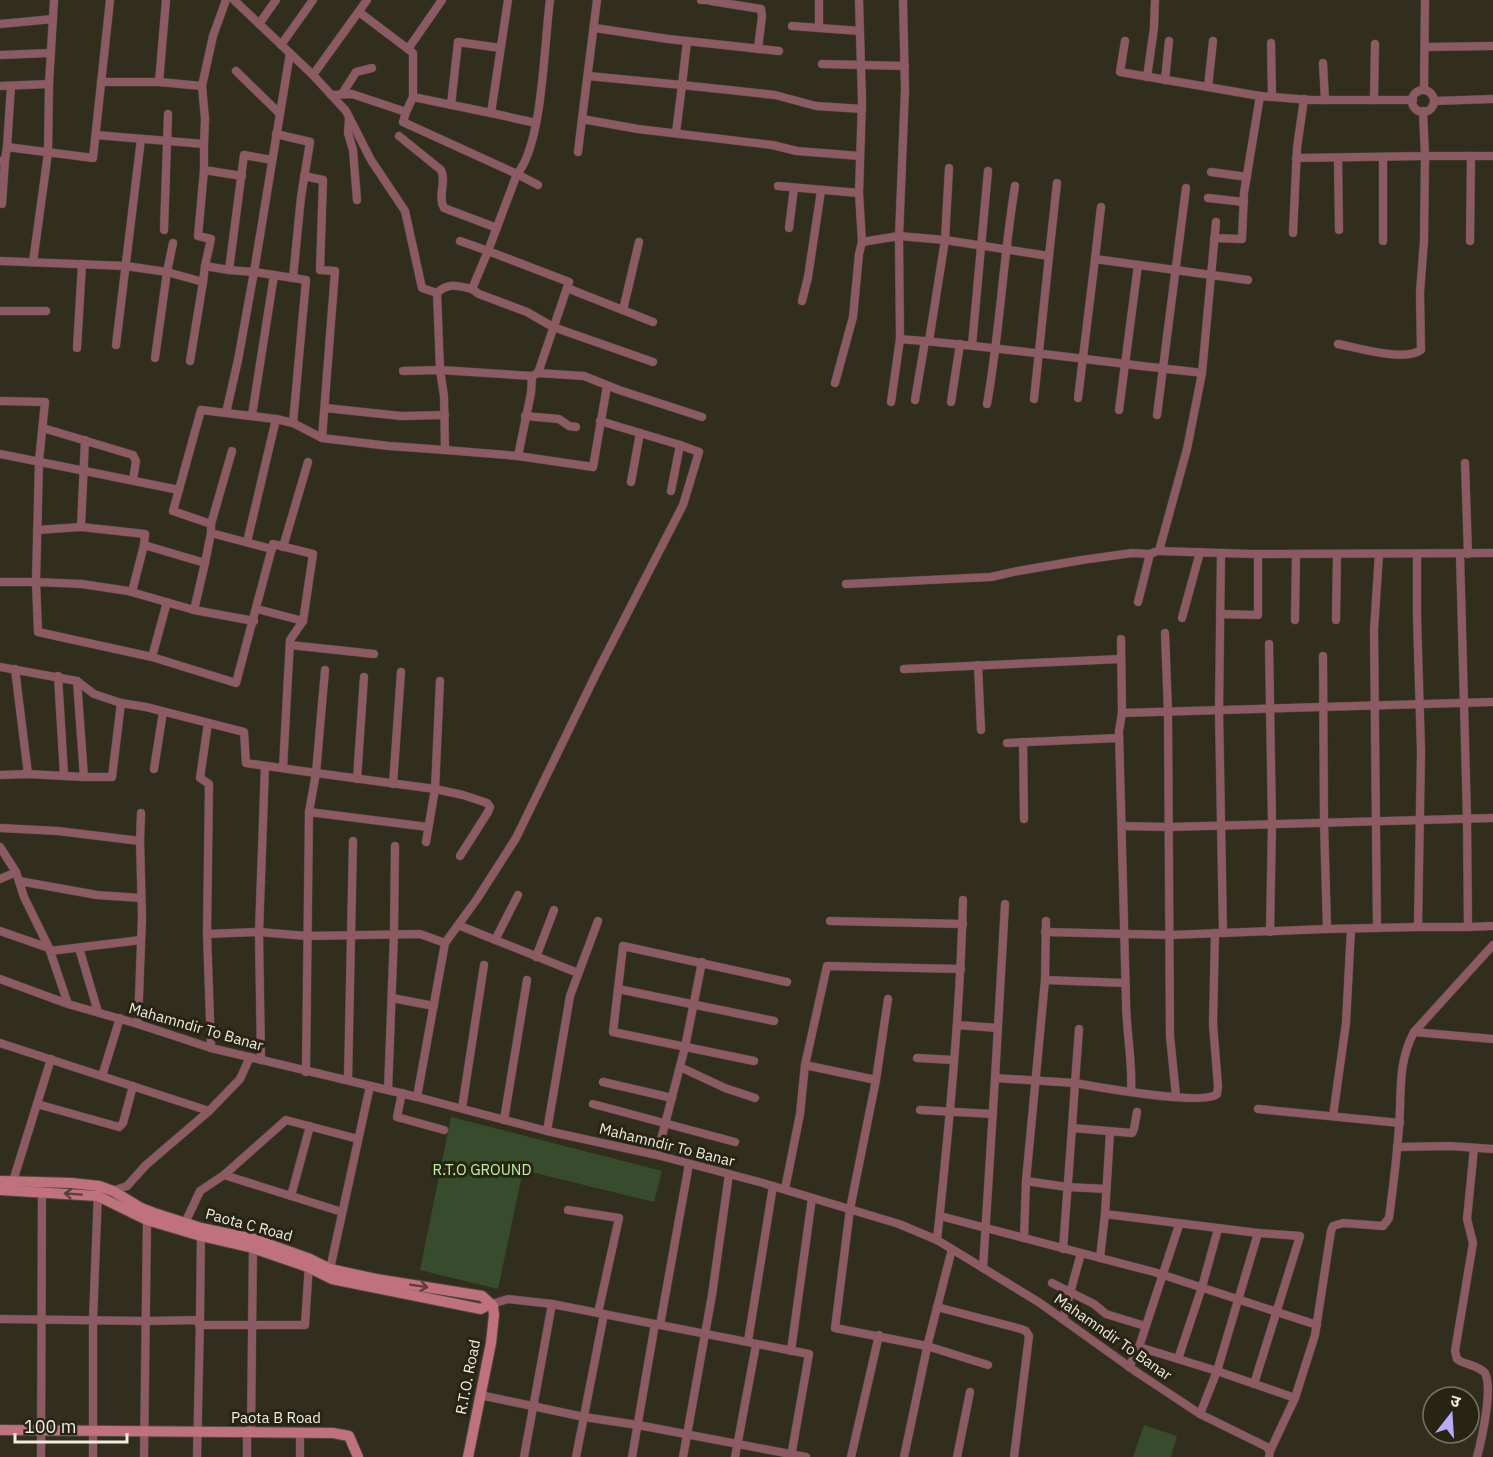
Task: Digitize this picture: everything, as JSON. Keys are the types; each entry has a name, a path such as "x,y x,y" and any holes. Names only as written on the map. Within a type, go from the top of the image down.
{"street":[{"path":"33,262 48,153 54,0"},
{"path":"7,147 93,158 110,0"},
{"path":"159,82 166,0"},
{"path":"190,361 211,239 198,236 204,170 205,119 202,86 213,36 226,0"},
{"path":"234,0 313,75 349,117 371,160 405,211 422,288 437,293"},
{"path":"259,24 276,0"},
{"path":"281,45 313,0"},
{"path":"313,75 367,0"},
{"path":"408,49 442,0"},
{"path":"491,113 508,0"},
{"path":"472,289 517,174 524,166 533,140 550,0"},
{"path":"578,152 597,0"},
{"path":"701,0 761,9 758,49"},
{"path":"819,0 819,27"},
{"path":"835,382 854,317 862,242 859,193 862,109 859,0"},
{"path":"891,402 900,339 899,236 905,66 903,0"},
{"path":"1147,77 1154,28 1155,0"},
{"path":"1424,90 1425,0"},
{"path":"359,12 412,53 412,97 403,122 538,185"},
{"path":"0,24 52,19"},
{"path":"792,26 860,31"},
{"path":"595,28 779,51"},
{"path":"676,133 687,41"},
{"path":"1125,41 1120,72 1260,96 1324,100 1413,100"},
{"path":"1165,80 1169,41"},
{"path":"1208,87 1213,41"},
{"path":"451,105 458,42 500,48"},
{"path":"1271,43 1272,97"},
{"path":"1374,100 1375,44"},
{"path":"1425,47 1493,46"},
{"path":"0,55 51,53"},
{"path":"226,413 254,272 290,53"},
{"path":"1323,63 1324,100"},
{"path":"822,64 905,66"},
{"path":"342,94 356,72 372,68"},
{"path":"236,71 279,113"},
{"path":"588,76 775,95 816,106 862,109"},
{"path":"101,82 159,82 202,86"},
{"path":"0,86 49,84"},
{"path":"2,204 3,161 7,147 11,86"},
{"path":"1423,111 1415,107 1413,100 1415,94 1424,90"},
{"path":"1423,111 1432,107 1434,101 1432,95 1424,90"},
{"path":"331,95 352,94 406,112"},
{"path":"1214,238 1242,239 1247,177 1260,96"},
{"path":"412,97 536,123"},
{"path":"1293,233 1296,158 1304,99"},
{"path":"1434,101 1493,99"},
{"path":"1338,344 1389,354 1411,354 1421,350 1420,292 1424,241 1425,156 1423,111"},
{"path":"164,230 168,114"},
{"path":"349,117 348,134 352,145 357,200"},
{"path":"582,118 638,129 772,145 797,151 860,156"},
{"path":"276,134 310,142 293,278"},
{"path":"96,135 204,144"},
{"path":"399,136 443,173 441,201 444,208 496,228"},
{"path":"116,345 141,139"},
{"path":"229,270 244,155 272,160"},
{"path":"1470,241 1471,156"},
{"path":"1296,158 1493,156"},
{"path":"1383,157 1383,241"},
{"path":"1338,158 1339,230"},
{"path":"915,400 945,240 950,168"},
{"path":"204,170 242,176"},
{"path":"972,345 988,171"},
{"path":"1210,172 1247,177"},
{"path":"304,176 323,180 320,270 335,271 322,438"},
{"path":"1034,399 1057,183"},
{"path":"778,186 859,193"},
{"path":"987,404 997,348 1005,249 1015,186"},
{"path":"789,228 794,188"},
{"path":"1157,415 1186,188"},
{"path":"802,301 815,240 821,191"},
{"path":"1208,198 1244,202"},
{"path":"1078,398 1101,207"},
{"path":"1159,551 1187,449 1202,374 1216,222"},
{"path":"862,242 899,236 945,240 1049,256"},
{"path":"460,240 569,282 535,375 518,456"},
{"path":"623,310 639,242"},
{"path":"155,358 173,243"},
{"path":"1095,259 1248,280"},
{"path":"0,261 126,266 167,272 203,282"},
{"path":"76,348 82,264"},
{"path":"1119,410 1138,265"},
{"path":"206,266 306,280 293,423"},
{"path":"252,415 274,275"},
{"path":"445,450 437,293 441,289 453,284 472,289 479,294 527,312 553,327 653,362"},
{"path":"567,288 653,322"},
{"path":"0,311 46,311"},
{"path":"900,339 972,345 1202,374"},
{"path":"951,402 960,344"},
{"path":"403,371 440,370 584,376 598,380 607,386 702,417"},
{"path":"211,524 173,511 201,410 276,419 293,423 322,438 389,446 518,456 592,467 607,386"},
{"path":"0,401 45,402 39,461 36,582 38,632 152,657 236,683 273,544 313,554 303,621 290,640 283,768"},
{"path":"325,408 401,416 445,415"},
{"path":"525,416 559,418 569,426 576,427"},
{"path":"247,542 276,419"},
{"path":"417,1097 445,944 516,838 597,672 683,505 699,452 600,421"},
{"path":"43,428 133,455 136,461 133,480"},
{"path":"631,482 640,433"},
{"path":"81,526 85,440"},
{"path":"671,491 680,445"},
{"path":"194,609 211,524 232,451"},
{"path":"0,454 179,490"},
{"path":"283,547 308,462"},
{"path":"1465,463 1464,704 1468,927"},
{"path":"37,530 81,526 145,534 132,592"},
{"path":"211,533 272,549"},
{"path":"144,545 205,563"},
{"path":"846,584 991,577 1082,560 1132,553 1150,554 1159,551 1258,554 1493,554"},
{"path":"1182,618 1200,552"},
{"path":"995,1078 1075,1083 1131,1092 1208,1098 1213,1097 1218,1090 1213,1024 1219,933 1221,824 1218,710 1221,553"},
{"path":"1138,602 1150,554"},
{"path":"1220,614 1258,615 1258,554"},
{"path":"1295,620 1296,554"},
{"path":"1336,620 1337,554"},
{"path":"1377,928 1374,630 1379,554"},
{"path":"1417,554 1421,705 1418,927"},
{"path":"0,582 82,584 132,592 194,609 254,621"},
{"path":"152,657 167,602"},
{"path":"257,609 303,621"},
{"path":"1165,633 1168,712 1170,1036 1176,1096"},
{"path":"1121,639 1122,713 1119,738 1126,1028 1132,1079 1131,1092"},
{"path":"1269,644 1272,823 1270,932"},
{"path":"290,645 374,654"},
{"path":"1323,656 1327,929"},
{"path":"904,669 1121,659"},
{"path":"978,665 981,730"},
{"path":"0,667 77,681 94,694 121,703 244,732 246,763 435,789 482,801 489,805 488,812 460,856"},
{"path":"15,669 28,774"},
{"path":"306,1072 309,812 316,773 326,670"},
{"path":"393,784 401,672"},
{"path":"58,676 64,775"},
{"path":"357,779 364,677"},
{"path":"77,681 84,777"},
{"path":"426,842 435,789 440,681"},
{"path":"1122,713 1493,702"},
{"path":"0,775 112,777 121,703"},
{"path":"154,769 163,712"},
{"path":"208,723 200,778 209,784 207,934 211,1048"},
{"path":"1007,743 1119,738"},
{"path":"1023,742 1024,819"},
{"path":"261,1060 259,932 265,766"},
{"path":"309,812 428,827"},
{"path":"138,1024 141,940 141,813"},
{"path":"1122,826 1169,827 1493,818"},
{"path":"0,828 58,831 140,841"},
{"path":"348,1080 353,842"},
{"path":"388,1090 395,846"},
{"path":"0,847 16,872 24,897 50,949 68,1004"},
{"path":"0,879 16,872"},
{"path":"19,881 97,895 141,898"},
{"path":"495,940 518,895"},
{"path":"937,1240 957,1025 963,900"},
{"path":"983,1268 1005,904"},
{"path":"536,957 554,910"},
{"path":"547,1131 570,996 598,921"},
{"path":"830,921 963,924"},
{"path":"1024,1238 1026,1181 1045,980 1046,921"},
{"path":"458,925 578,974"},
{"path":"1045,932 1170,935 1493,926"},
{"path":"1333,1116 1346,1023 1351,929"},
{"path":"0,931 50,949 79,948 141,940"},
{"path":"207,934 259,932 307,936 420,934 445,944"},
{"path":"1270,1454 1295,1398 1317,1325 1333,1226 1338,1224 1377,1226 1387,1224 1400,1123 1402,1061 1414,1032 1493,945"},
{"path":"754,1061 614,1032 623,946 787,982"},
{"path":"79,948 98,1012"},
{"path":"657,1155 685,1047 702,962"},
{"path":"462,1108 484,965"},
{"path":"785,1190 800,1114 805,1065 827,966 961,969"},
{"name":"Mahamndir To Banar","path":"0,980 68,1004 120,1018 211,1048 402,1093 547,1131 657,1155 773,1186 899,1224 937,1240 1040,1303 1129,1367 1200,1414 1267,1447 1270,1454"},
{"path":"504,1120 527,980"},
{"path":"1045,980 1125,983"},
{"path":"618,989 774,1021"},
{"path":"392,998 434,1006"},
{"path":"888,999 876,1080 850,1209 835,1328 927,1346 988,1365"},
{"path":"102,1076 120,1018"},
{"path":"957,1025 998,1028"},
{"path":"1062,1249 1079,1029"},
{"path":"1414,1032 1493,1039"},
{"path":"0,1043 209,1111"},
{"path":"113,1191 127,1186 146,1165 209,1111 240,1079 250,1057"},
{"path":"917,1058 954,1060"},
{"path":"13,1181 51,1059"},
{"path":"805,1065 876,1080"},
{"path":"680,1067 725,1088 755,1098"},
{"path":"603,1082 672,1098"},
{"path":"37,1104 111,1127 119,1127 123,1123 134,1086"},
{"path":"330,1269 370,1086"},
{"path":"402,1093 397,1118 444,1130"},
{"path":"593,1104 735,1142"},
{"path":"1258,1109 1400,1123"},
{"path":"920,1110 993,1114"},
{"path":"1072,1128 1132,1133 1137,1112"},
{"path":"185,1223 200,1191 224,1175 286,1120 358,1139"},
{"path":"291,1196 310,1126"},
{"path":"1100,1258 1110,1132"},
{"path":"1397,1147 1450,1146 1493,1149"},
{"path":"1474,1148 1467,1219 1473,1244 1455,1351 1457,1359 1484,1372 1491,1386 1477,1457"},
{"path":"632,1457 689,1164"},
{"path":"683,1457 705,1334 729,1174"},
{"path":"224,1175 342,1212"},
{"name":"Paota C Road","path":"0,1181 13,1181 42,1187 113,1191 141,1208 185,1223 201,1232 253,1243 330,1269 376,1279 482,1296 491,1305"},
{"path":"1026,1181 1067,1187 1106,1189"},
{"path":"735,1457 773,1186"},
{"path":"0,1190 42,1187 41,1457"},
{"path":"93,1457 93,1320 98,1191 147,1220 201,1232 197,1457"},
{"path":"791,1351 812,1198"},
{"path":"567,1210 619,1218 576,1457"},
{"path":"1105,1214 1179,1225 1300,1236 1254,1384"},
{"path":"940,1216 1163,1275 1317,1325"},
{"path":"144,1457 147,1220"},
{"path":"1129,1367 1139,1347 1179,1225"},
{"path":"1178,1359 1218,1229"},
{"path":"1200,1414 1217,1371 1240,1300 1258,1233"},
{"path":"247,1457 253,1325 253,1243"},
{"path":"904,1457 927,1346 952,1249"},
{"path":"1063,1319 1081,1253"},
{"path":"0,1318 305,1325 309,1263"},
{"path":"309,1263 321,1275 354,1284 481,1309 508,1299 552,1304 809,1354 791,1456"},
{"path":"1052,1283 1094,1304 1106,1314 1145,1326"},
{"path":"524,1457 552,1304"},
{"name":"R.T.O. Road","path":"468,1457 491,1343 494,1316 491,1305"},
{"path":"937,1307 1022,1329 1029,1336 1014,1457"},
{"path":"851,1457 879,1335"},
{"path":"1139,1347 1295,1398"},
{"path":"957,1457 969,1392"},
{"path":"480,1395 584,1418 638,1425 791,1456 806,1457"},
{"name":"Paota B Road","path":"0,1430 333,1433 349,1436 358,1457"},
{"path":"300,1433 300,1457"}],"green space":[{"name":"R.T.O GROUND","path":"451,1117 662,1171 654,1202 523,1170 498,1289 420,1270"},
{"path":"1144,1425 1177,1436 1171,1457 1133,1457"}]}
